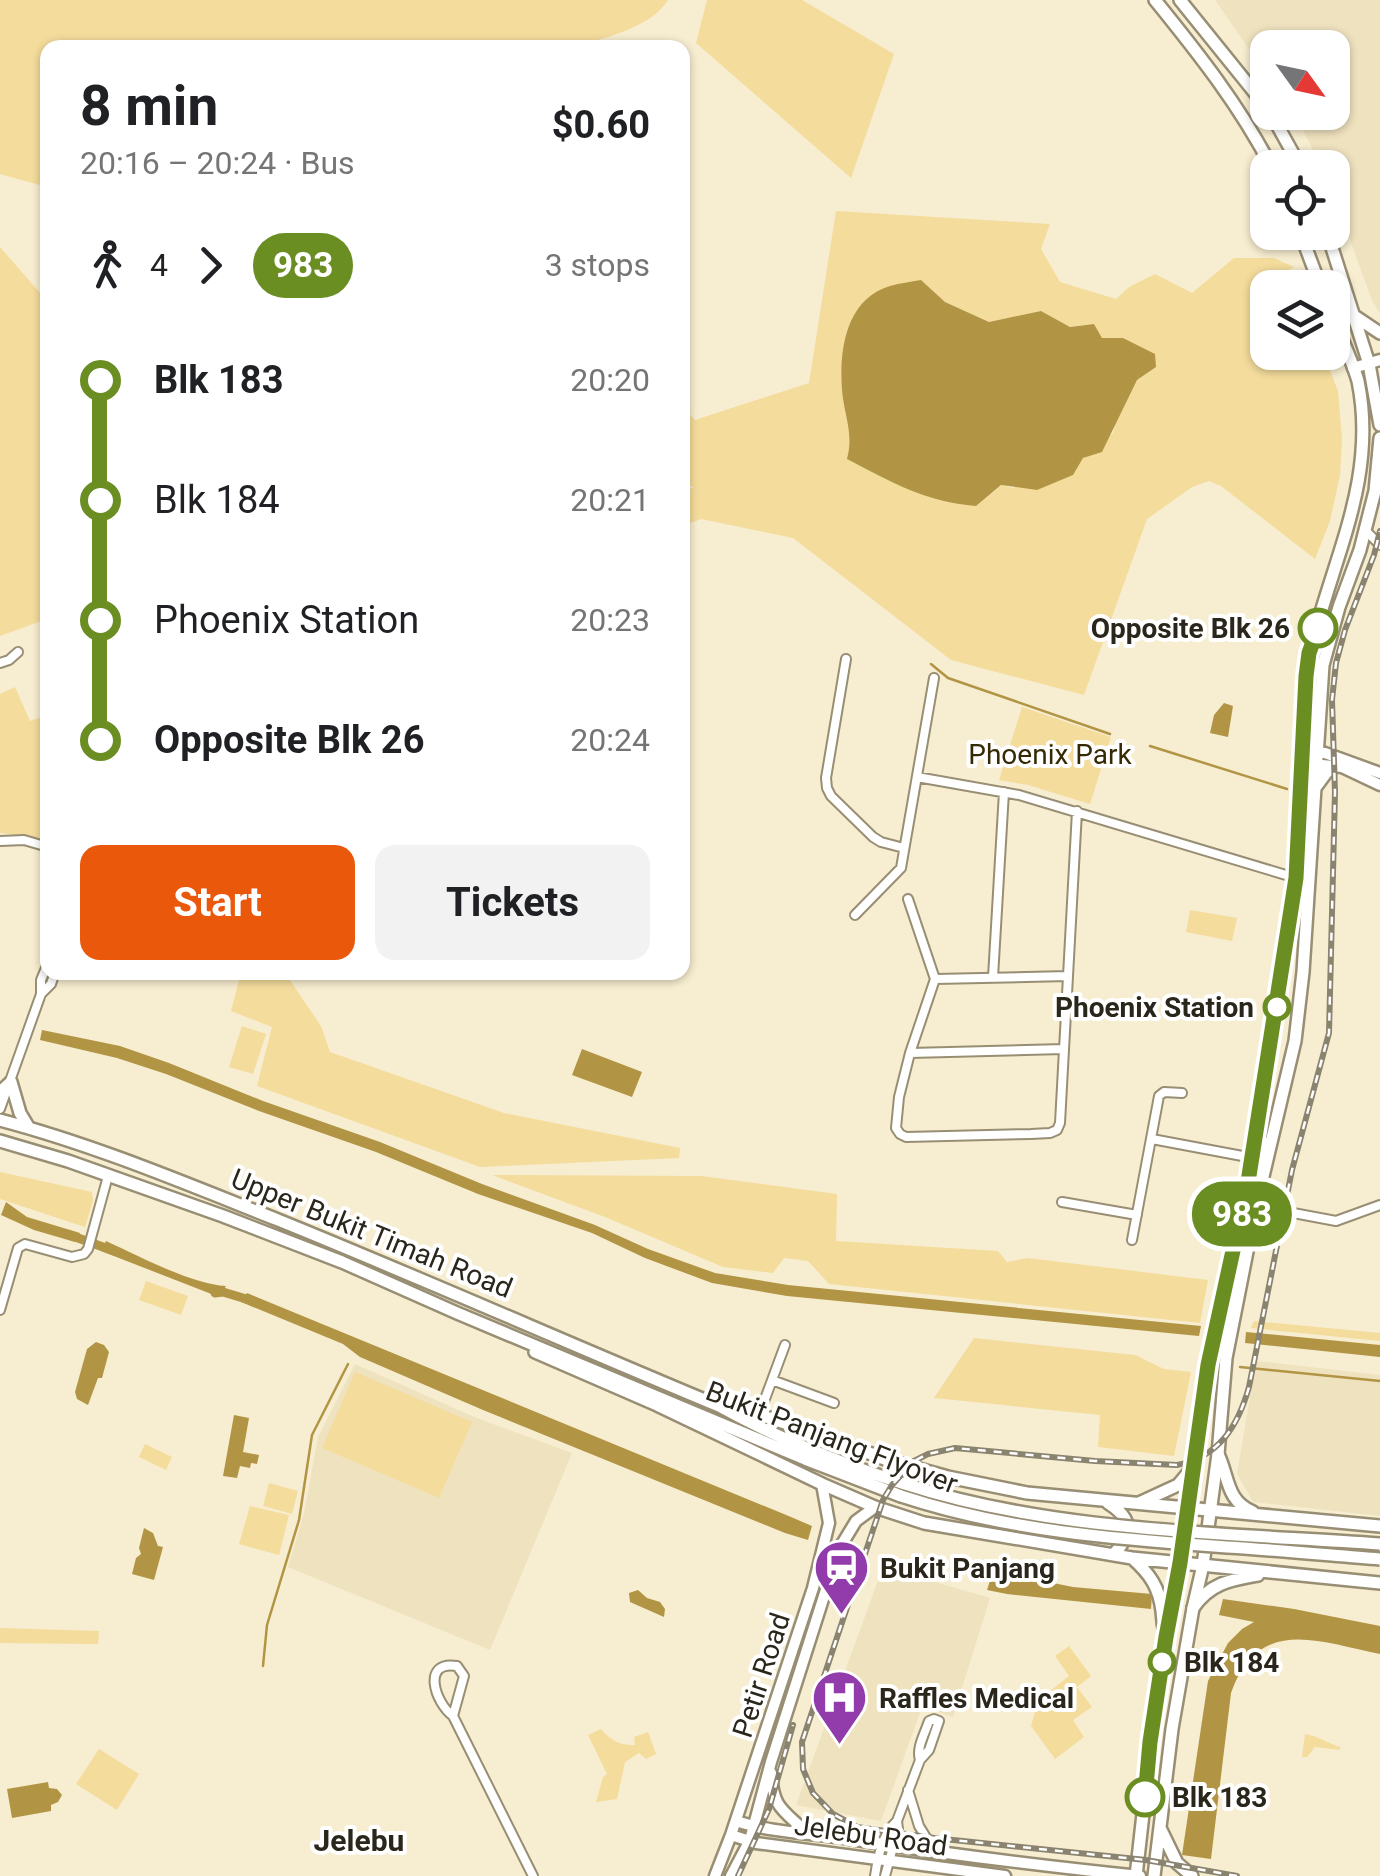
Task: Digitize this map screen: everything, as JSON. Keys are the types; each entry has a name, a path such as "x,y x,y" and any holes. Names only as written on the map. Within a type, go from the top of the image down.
{"main road":[{"path":"1155,0 1166,6 1263,150"},
{"path":"1180,0 1250,87"},
{"path":"1333,250 1380,426"},
{"path":"1353,314 1380,333"},
{"path":"1138,1876 1150,1742 1208,1365 1252,1158 1296,878 1309,653 1352,526 1364,474 1368,371 1350,344"},
{"path":"1154,1876 1172,1728 1204,1565 1226,1358 1256,1206 1295,1041 1323,665 1375,491 1380,438"},
{"path":"1302,757 1348,760 1380,772"},
{"path":"1317,758 1380,785"},
{"path":"1313,792 1335,766"},
{"path":"1278,1000 1282,1010 1292,1011 1301,992"},
{"path":"1272,1036 1280,1025 1290,1022 1295,1041"},
{"path":"0,1092 11,1082 29,1128"},
{"name":"Upper Bukit Timah Road","path":"0,1120 54,1134 215,1195 720,1406"},
{"name":"Upper Bukit Timah Road","path":"0,1141 223,1216 517,1336"},
{"path":"517,1336 532,1350 822,1484 924,1523 1113,1556 1380,1583"},
{"name":"Bukit Panjang Flyover","path":"517,1336 809,1454 935,1494 1030,1514 1250,1536 1380,1544"},
{"path":"720,1406 760,1414 890,1461 1027,1493 1380,1526"},
{"name":"Bukit Panjang Flyover","path":"720,1406 875,1487 934,1507 1028,1528 1140,1541 1380,1559"},
{"path":"1218,1454 1237,1503 1262,1515"},
{"path":"1135,1504 1178,1485 1193,1467"},
{"name":"Petir Road","path":"715,1876 814,1588 829,1523 822,1484"},
{"path":"1104,1501 1122,1513 1128,1523 1128,1534 1113,1556"},
{"name":"Petir Road","path":"731,1876 750,1840 839,1550 858,1519 875,1507"},
{"path":"1132,1558 1154,1580 1166,1637"},
{"path":"1193,1608 1219,1582 1267,1573"},
{"path":"814,1588 820,1581 828,1582"},
{"path":"757,1759 772,1760 772,1795 777,1805 807,1833"},
{"name":"Jelebu Road","path":"736,1821 754,1827 935,1852 1138,1876"},
{"path":"1160,1826 1177,1862 1192,1876"},
{"name":"Jelebu Road","path":"732,1835 1005,1876"}],"street":[{"path":"1360,550 1378,544 1365,530"},
{"path":"0,663 18,652"},
{"path":"860,670 846,663 827,788 875,839 904,848"},
{"path":"856,915 901,868 934,678"},
{"path":"917,777 1004,792 1296,878"},
{"path":"993,977 1004,792"},
{"path":"908,898 935,979 910,1053 896,1128 906,1137 1057,1130 1077,812"},
{"path":"0,841 40,844"},
{"path":"935,979 1068,976"},
{"path":"40,980 42,994"},
{"path":"0,1109 42,994 52,980"},
{"path":"910,1053 1064,1049"},
{"path":"1132,1240 1161,1093 1182,1093"},
{"path":"1152,1139 1252,1158 1261,1154 1273,1130"},
{"path":"0,1310 18,1248 25,1244 78,1258 88,1249 108,1176"},
{"path":"1062,1202 1137,1215"},
{"path":"1256,1206 1336,1221 1380,1205"},
{"path":"760,1414 785,1345"},
{"path":"772,1380 834,1403"},
{"path":"453,1716 464,1672 448,1664 436,1674 434,1685 531,1874"},
{"name":"Jelebu Road","path":"883,1859 889,1828 897,1821 939,1721 929,1721 918,1754 920,1760"},
{"path":"908,1790 919,1826 935,1852"},
{"path":"875,1876 883,1859"},
{"path":"883,1859 885,1876"}],"shaded area":[{"path":"1215,0 1380,0 1380,314 1350,240 1350,150 1313,150 1303,130 1350,130 1350,30 1250,30 1250,50"},
{"path":"921,280 945,302 989,322 1041,311 1070,327 1094,324 1102,338 1123,338 1155,354 1156,367 1137,380 1102,452 1083,458 1073,475 1037,490 1001,485 976,506 925,495 847,459 849,432 841,375 848,328 864,302 890,286"},
{"path":"1224,703 1233,706 1228,737 1210,733 1214,715"},
{"path":"42,1030 120,1046 169,1063 715,1273 788,1285 1201,1326 1199,1336 787,1296 712,1283 592,1233 478,1194 166,1074 40,1040"},
{"path":"582,1049 642,1072 632,1097 572,1075"},
{"path":"6,1202 27,1217 80,1233 75,1242 34,1230 1,1215"},
{"path":"106,1241 181,1275 226,1286 219,1297 101,1251"},
{"path":"247,1293 812,1526 808,1540 360,1357 343,1344 241,1302"},
{"path":"1246,1332 1380,1345 1380,1357 1245,1343"},
{"path":"96,1342 109,1352 102,1378 98,1378 88,1405 77,1399 75,1392 87,1349"},
{"path":"1256,1361 1380,1375 1380,1516 1253,1502 1237,1474"},
{"path":"355,1364 474,1417 572,1453 490,1650 288,1567 304,1513 318,1437"},
{"path":"234,1415 249,1418 243,1452 259,1455 257,1464 251,1463 250,1468 240,1466 237,1478 223,1476"},
{"path":"144,1528 163,1547 154,1580 132,1574 141,1554"},
{"path":"883,1567 990,1598 953,1717 922,1707 881,1821 796,1805"},
{"path":"993,1571 1073,1587 1152,1594 1151,1609 987,1590"},
{"path":"638,1590 660,1602 665,1609 664,1617 630,1602 629,1593"},
{"path":"1223,1599 1380,1626 1380,1654 1313,1640 1293,1640 1274,1643 1257,1652 1243,1668 1231,1693 1211,1859 1182,1855 1208,1681 1228,1643 1254,1622 1219,1615"},
{"path":"48,1782 49,1788 62,1795 51,1805 51,1811 12,1818 7,1789"}],"green space":[{"path":"0,0 668,0 650,18 594,40 40,40 40,185 0,174"},
{"path":"707,0 802,0 894,54 851,178 696,43"},
{"path":"836,211 1050,224 1041,249 1060,282 1116,299 1129,287 1155,274 1192,293 1234,258 1274,258 1294,267 1250,270 1250,370 1330,370 1338,391 1340,475 1330,521 1315,559 1221,486 1209,481 1192,487 1147,519 1084,695 951,660 793,538 701,519 690,523 690,488 694,488 690,485 690,415 695,420 809,383","holes":["921,280 945,302 989,322 1041,311 1070,327 1094,324 1102,338 1123,338 1156,367 1137,380 1113,433 1083,458 1013,488 1002,485 976,506 848,459 851,443"]},
{"path":"0,247 40,293 40,622 0,636"},
{"path":"15,687 30,721 40,717 40,838 0,833 0,694"},
{"name":"Phoenix Park","path":"1022,707 1111,737 1090,804 999,780"},
{"path":"1190,910 1237,918 1232,941 1186,932"},
{"path":"239,980 290,980 321,1026 330,1052 504,1113 680,1148 679,1158 480,1167 257,1086 272,1027 231,1011"},
{"path":"242,1026 266,1034 253,1074 229,1067"},
{"path":"0,1172 92,1192 85,1227 0,1199"},
{"path":"492,1175 701,1176 837,1194 836,1241 998,1251 1007,1262 1028,1258 1208,1280 1200,1323 829,1284 808,1261 784,1258 773,1273 723,1267"},
{"path":"146,1281 188,1296 181,1315 139,1300"},
{"path":"1254,1321 1380,1333 1380,1341 1251,1328"},
{"path":"974,1338 1135,1355 1164,1369 1191,1372 1174,1456 1098,1447 1100,1415 934,1398"},
{"path":"355,1372 472,1422 439,1498 322,1448"},
{"path":"145,1444 172,1457 166,1470 139,1457"},
{"path":"269,1483 298,1491 292,1514 263,1506"},
{"path":"250,1506 289,1515 279,1555 239,1544"},
{"path":"0,1628 99,1631 98,1644 0,1643"},
{"path":"1069,1646 1091,1676 1077,1687 1092,1707 1073,1720 1084,1737 1055,1759 1031,1726 1038,1701 1069,1676 1055,1656"},
{"path":"601,1729 616,1741 630,1745 635,1745 634,1737 648,1732 656,1754 646,1759 639,1753 625,1762 617,1799 596,1802 607,1774 588,1735"},
{"path":"1305,1734 1340,1750 1315,1747 1307,1757 1302,1757"},
{"path":"99,1749 139,1774 117,1810 76,1784"}],"waterway":[{"path":"931,664 948,678 1110,734"},
{"path":"1150,746 1287,789"},
{"path":"67,1234 114,1251"},
{"path":"215,1293 253,1301"},
{"path":"263,1666 267,1625 299,1520 312,1435 348,1364"},
{"path":"1240,1367 1380,1381"}],"railway":[{"path":"1237,1876 1146,1860 857,1827 833,1814 813,1793 803,1769 802,1742 883,1500 914,1461 955,1448 1177,1465 1215,1447 1239,1415 1249,1387 1292,1170 1329,1033 1335,792 1332,700 1345,630 1380,531"},
{"path":"738,1876 769,1809 793,1725"}],"bus line":[{"name":"983","path":"1145,1797 1208,1365 1243,1208 1278,1000 1296,878 1306,676 1318,628"}],"place":[{"name":"Opposite Blk 26","path":"1318,628"},
{"name":"Phoenix Station","path":"1277,1007"},
{"name":"Bukit Panjang","path":"841,1617"},
{"name":"Blk 184","path":"1162,1662"},
{"name":"Raffles Medical","path":"840,1747"},
{"name":"Blk 183","path":"1145,1797"}],"district":[{"name":"Jelebu","path":"359,1841"}]}
